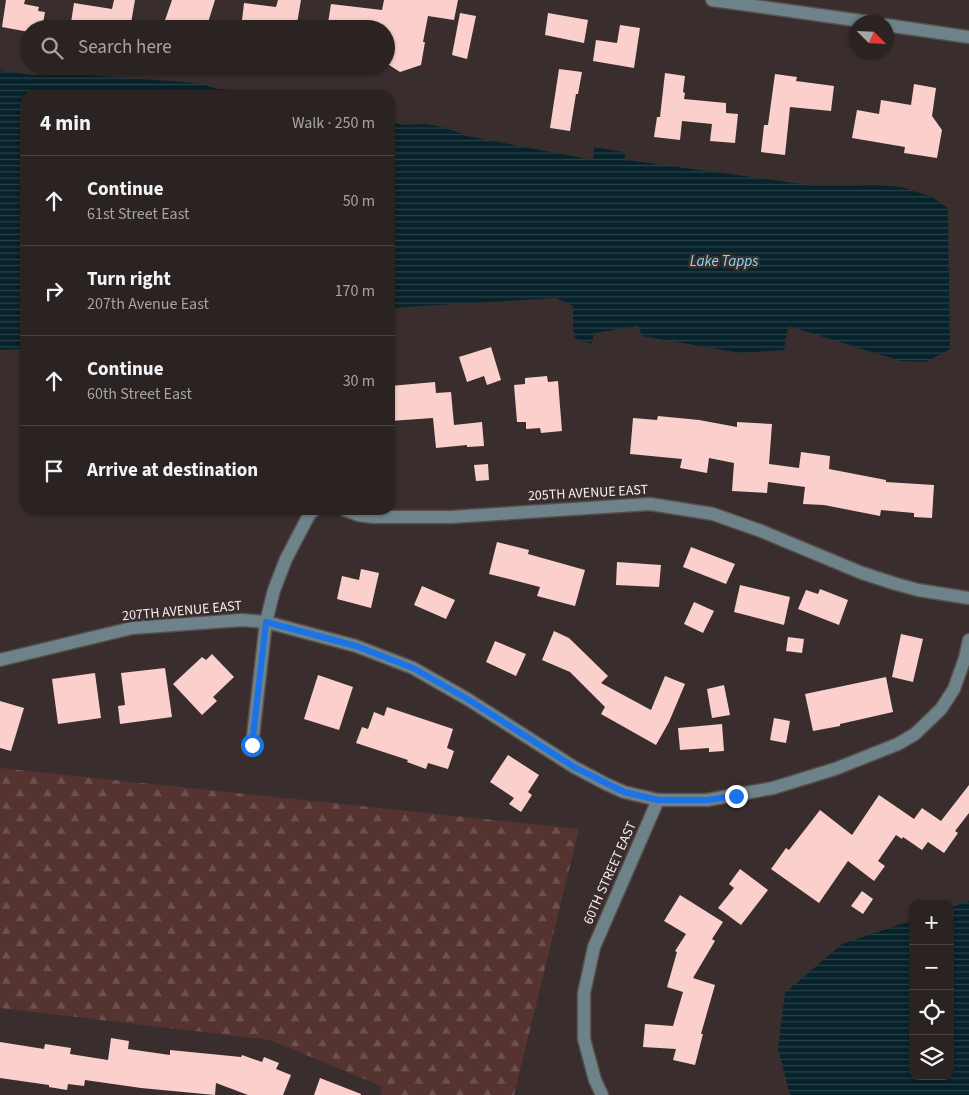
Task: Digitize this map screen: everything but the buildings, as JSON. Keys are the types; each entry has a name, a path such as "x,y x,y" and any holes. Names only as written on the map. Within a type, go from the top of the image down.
{"street":[{"path":"712,0 849,19"},
{"path":"894,26 969,37"},
{"name":"205TH AVENUE EAST","path":"358,515 374,518 450,517 650,504 713,514 761,531 862,573 918,590 969,598"},
{"path":"252,745 266,622 274,590 286,560 309,515"},
{"name":"207TH AVENUE EAST","path":"0,660 132,628 242,620 266,622 356,646 413,668 469,700 574,767 624,792 658,800"},
{"path":"658,800 708,800 772,788 835,769 898,744 915,734 941,709 954,689 969,640"},
{"name":"60TH STREET EAST","path":"602,1095 595,1080 584,1039 584,993 594,947 658,800"}],"green space":[{"path":"0,768 579,829 514,1095 381,1095 381,1086 270,1040 0,1008"}],"water":[{"path":"0,70 20,73 20,75 88,75 197,83 218,89 235,90 20,90 20,349 0,350"},
{"name":"Lake Tapps","path":"395,123 404,125 426,124 447,128 467,136 593,160 594,147 624,152 626,160 817,186 880,185 902,187 932,197 948,208 950,349 926,362 901,361 788,326 784,350 741,353 642,336 638,326 595,333 591,344 575,338 573,306 556,298 395,308"},
{"path":"969,901 969,1095 790,1095 778,1049 785,993 842,944 909,921 909,1080 954,1080 954,907"}],"route":[{"path":"252,745 266,622 356,646 413,668 469,700 574,767 624,792 658,800 708,800 736,796"}]}
